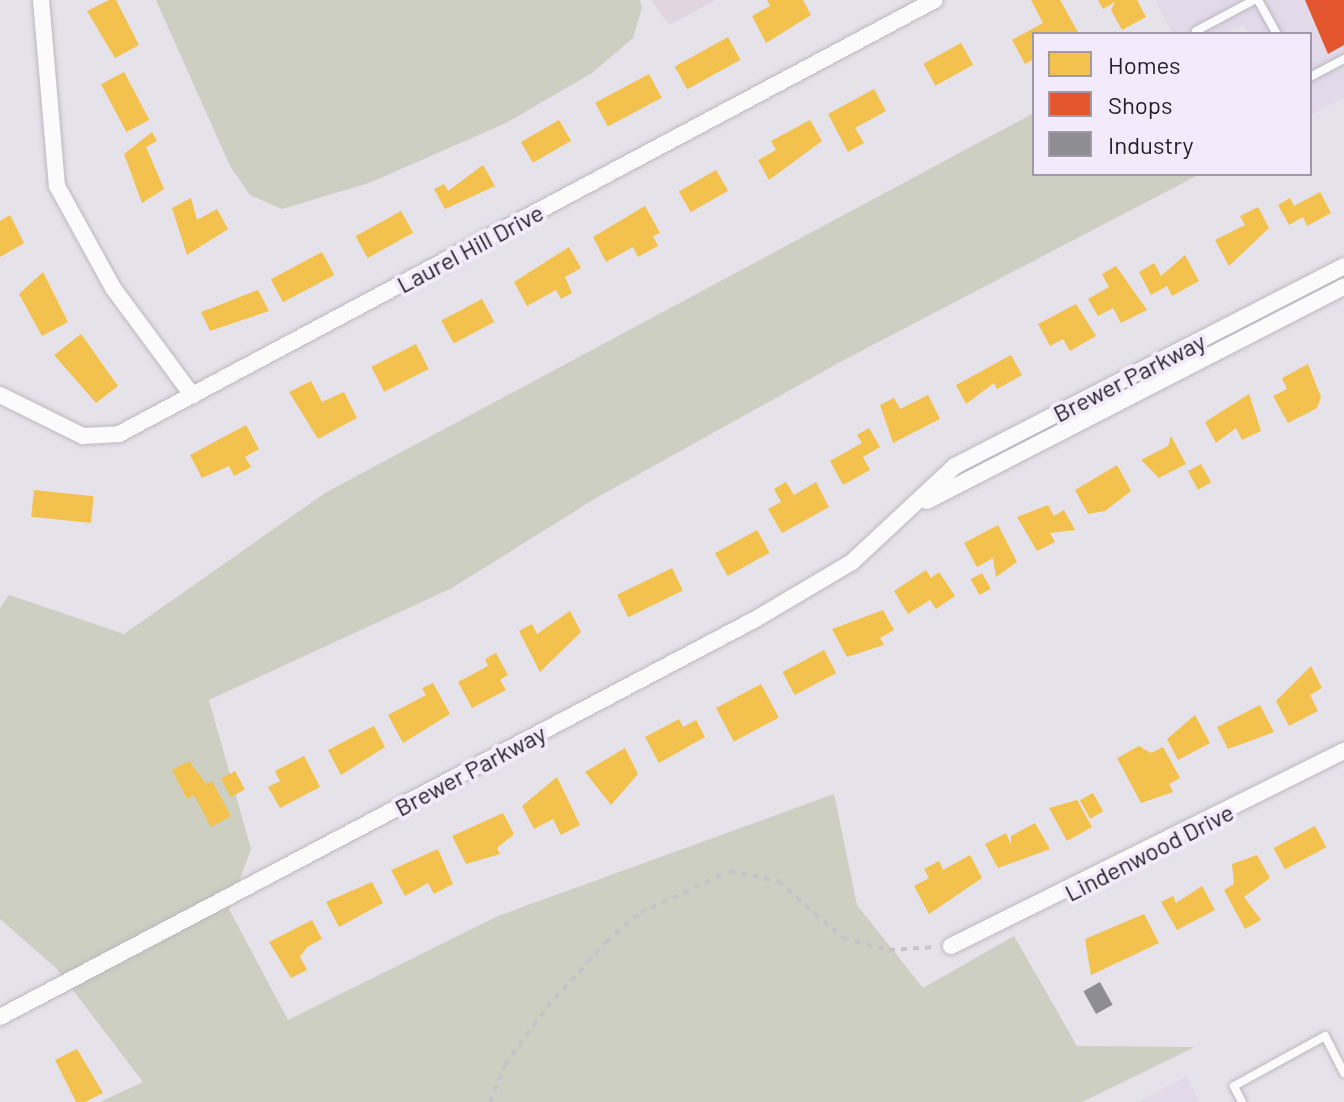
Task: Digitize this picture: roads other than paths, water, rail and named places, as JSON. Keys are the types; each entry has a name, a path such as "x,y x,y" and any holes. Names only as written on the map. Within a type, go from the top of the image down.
{"street":[{"path":"41,0 57,186 113,288 193,396"},
{"name":"Laurel Hill Drive","path":"0,395 95,439 193,396 935,0"},
{"name":"Brewer Parkway","path":"0,1017 754,620 852,562 926,501 955,466 1344,266"},
{"name":"Brewer Parkway","path":"926,501 1344,287"},
{"name":"Lindenwood Drive","path":"951,946 1344,751"}],"lane":[{"path":"1196,31 1256,0 1276,32"},
{"path":"1312,76 1344,59"},
{"path":"1242,1102 1234,1086 1325,1036 1344,1073"}]}
